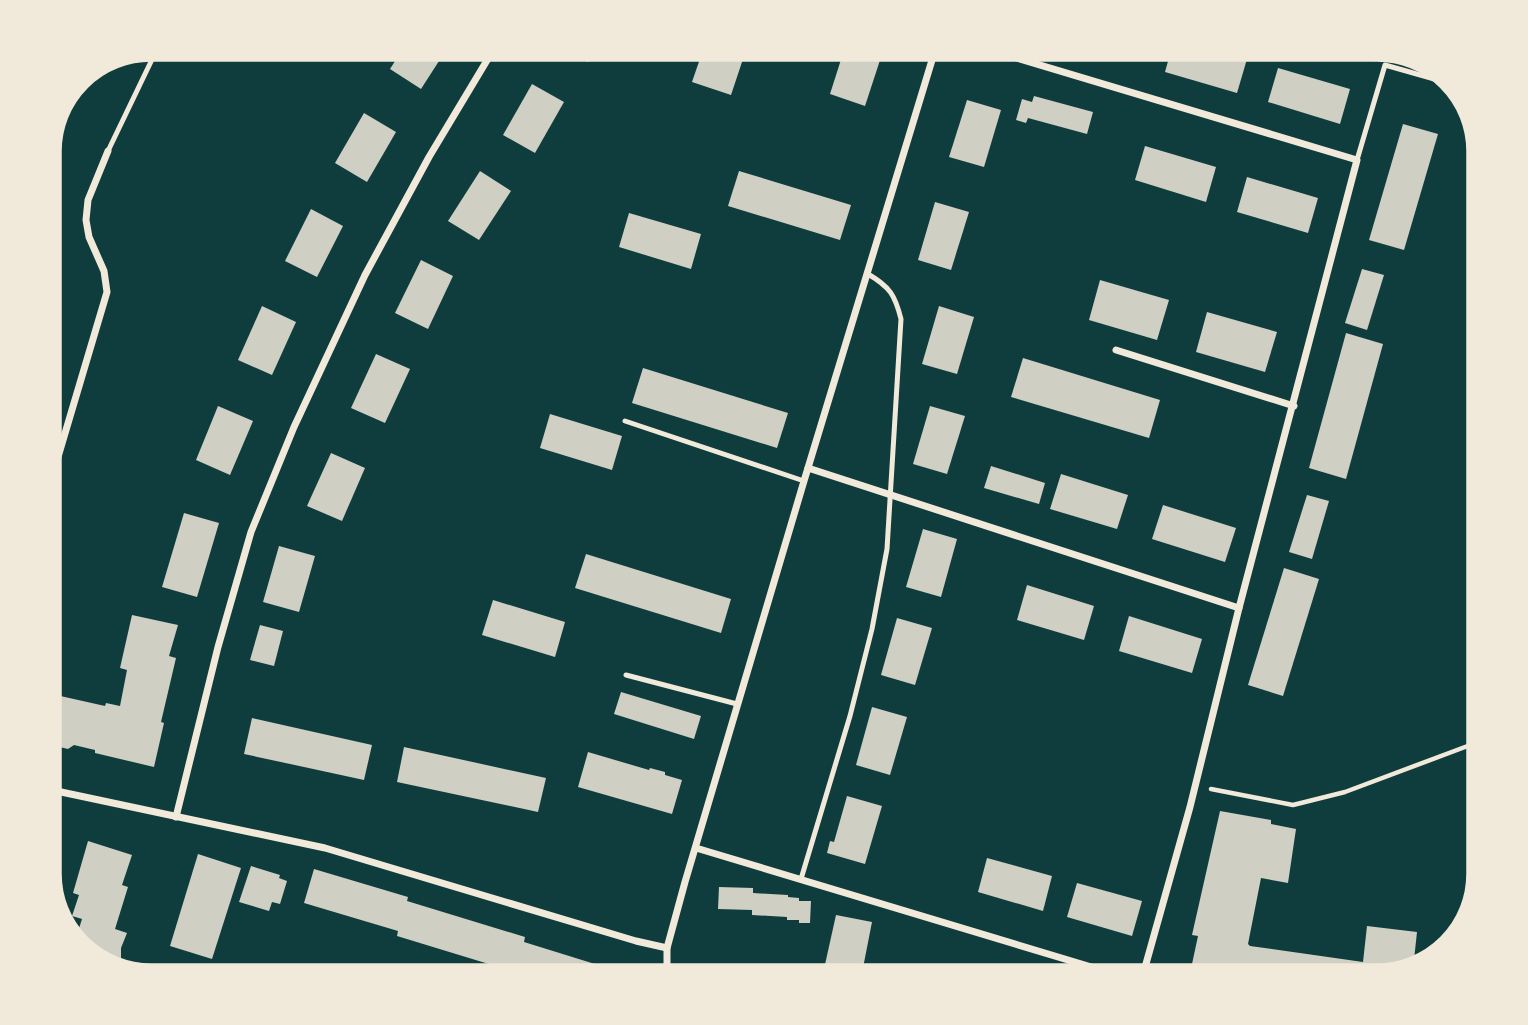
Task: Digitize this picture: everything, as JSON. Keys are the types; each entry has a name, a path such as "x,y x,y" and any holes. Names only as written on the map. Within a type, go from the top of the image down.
{"street":[{"path":"176,817 218,646 251,532 294,427 365,275 429,157 487,60"},
{"path":"667,965 667,948 737,704 932,60"},
{"path":"1023,60 1357,160 1146,965"},
{"path":"60,450 107,292 104,271 89,237 86,220 88,200 108,151"},
{"path":"1116,350 1294,406"},
{"path":"808,468 1239,608"},
{"path":"60,792 325,848 667,948"},
{"path":"696,848 1085,965"}],"lane":[{"path":"108,151 152,60"},
{"path":"1357,160 1385,65 1433,79"},
{"path":"801,879 850,716 872,629 887,549 901,319 896,298 884,284 869,274"},
{"path":"625,421 804,481"},
{"path":"626,675 737,704"}],"path":[{"path":"1375,60 1385,65"},
{"path":"1195,785 1293,805 1345,792 1468,746"}],"building":[{"path":"396,60 440,60 421,89 390,69"},
{"path":"700,60 743,60 731,95 692,82"},
{"path":"841,60 880,60 865,106 830,94"},
{"path":"1168,60 1247,60 1237,93 1165,72"},
{"path":"1278,68 1350,89 1340,124 1268,102"},
{"path":"532,84 564,102 535,153 503,135"},
{"path":"1034,96 1093,112 1087,134 1028,118 1026,123 1016,120 1022,99 1032,102"},
{"path":"967,100 1001,110 984,167 949,157"},
{"path":"364,113 396,132 367,182 335,163"},
{"path":"1403,124 1438,134 1404,250 1369,240"},
{"path":"1145,146 1216,167 1206,202 1135,180"},
{"path":"480,171 511,191 479,240 448,221"},
{"path":"739,171 851,205 840,240 728,206"},
{"path":"1247,177 1318,198 1308,233 1237,212"},
{"path":"935,202 969,212 951,270 918,260"},
{"path":"311,209 343,226 317,277 285,261"},
{"path":"629,213 701,234 691,269 619,247"},
{"path":"421,260 453,276 428,329 395,313"},
{"path":"1362,269 1384,275 1367,330 1345,323"},
{"path":"1100,280 1169,300 1157,340 1089,320"},
{"path":"262,306 296,322 272,375 238,360"},
{"path":"939,306 974,317 957,374 922,364"},
{"path":"1207,312 1277,332 1265,372 1196,352"},
{"path":"1346,333 1383,344 1346,479 1309,468"},
{"path":"376,354 410,369 385,423 351,408"},
{"path":"1023,358 1160,400 1149,438 1011,397"},
{"path":"643,368 788,413 777,448 632,403"},
{"path":"218,406 253,421 230,475 196,460"},
{"path":"930,406 965,416 947,474 913,464"},
{"path":"550,414 622,436 612,470 540,448"},
{"path":"331,453 365,468 342,521 307,506"},
{"path":"991,466 1045,483 1039,504 984,488"},
{"path":"1061,474 1128,495 1117,529 1050,509"},
{"path":"1307,495 1329,501 1312,559 1289,552"},
{"path":"1163,505 1236,528 1225,562 1152,539"},
{"path":"184,513 219,523 197,597 162,587"},
{"path":"923,529 957,539 941,597 906,587"},
{"path":"279,546 315,556 299,612 263,602"},
{"path":"586,554 731,599 721,633 575,588"},
{"path":"1284,568 1319,579 1283,696 1248,685"},
{"path":"1027,585 1094,606 1084,640 1017,620"},
{"path":"493,600 565,622 555,657 482,635"},
{"path":"132,615 178,625 169,656 176,658 154,767 95,753 95,750 74,745 68,749 60,747 60,696 105,706 106,703 120,706 127,670 120,668"},
{"path":"1129,616 1202,639 1192,673 1119,651"},
{"path":"897,618 932,628 915,685 881,675"},
{"path":"260,625 283,631 274,666 250,660"},
{"path":"621,692 701,716 694,739 614,714"},
{"path":"872,707 907,717 890,775 856,765"},
{"path":"252,718 372,745 364,780 244,754"},
{"path":"404,747 546,778 538,812 397,782"},
{"path":"588,752 665,772 665,775 682,780 672,814 578,787"},
{"path":"847,796 882,806 865,864 827,853 830,841 834,842"},
{"path":"1220,811 1271,820 1271,824 1296,829 1288,883 1261,878 1248,944 1250,946 1363,962 1367,926 1417,932 1414,958 1396,964 1378,965 1192,965 1198,936 1192,935"},
{"path":"88,841 132,855 122,885 128,887 115,929 127,933 121,948 121,961 100,950 82,935 79,930 82,919 72,916 79,895 73,893"},
{"path":"198,854 241,868 212,959 170,946"},
{"path":"987,858 1052,876 1043,911 978,892"},
{"path":"251,866 280,875 279,878 287,881 280,904 272,902 269,911 239,902"},
{"path":"314,869 408,897 407,901 525,937 524,942 598,965 492,965 397,936 398,931 304,903"},
{"path":"1077,883 1142,901 1132,936 1067,917"},
{"path":"719,887 753,888 753,893 788,895 799,898 799,901 811,901 810,923 787,920 787,917 752,915 752,910 718,909"},
{"path":"836,915 872,922 864,965 825,965"}]}
